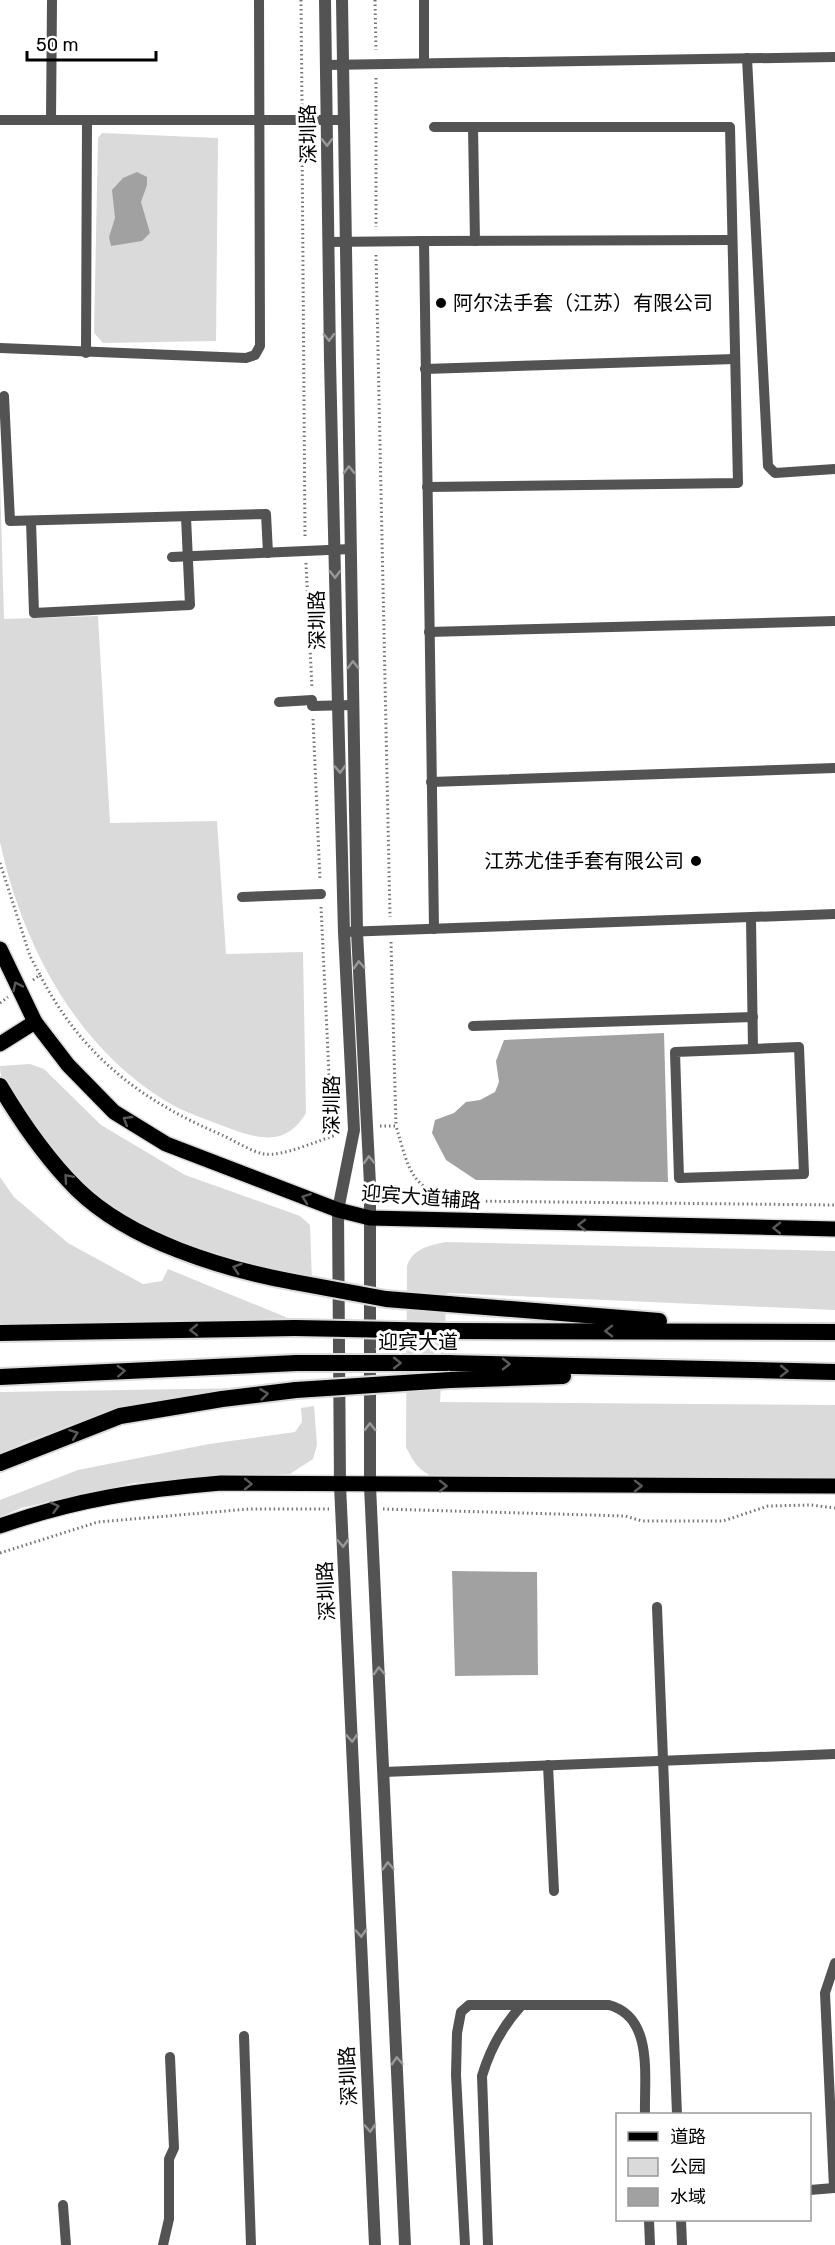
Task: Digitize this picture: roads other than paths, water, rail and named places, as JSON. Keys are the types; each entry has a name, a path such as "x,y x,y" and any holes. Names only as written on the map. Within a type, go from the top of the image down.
{"highway":[{"path":"0,1086 27,1131 77,1190 122,1222 173,1248 264,1277 386,1299 777,1330"},
{"name":"迎宾大道","path":"0,1333 295,1328 448,1331 777,1330 835,1332"},
{"name":"迎宾大道","path":"0,1377 297,1363 448,1371 835,1372"},
{"path":"0,1463 120,1416 222,1399 448,1371"}],"main road":[{"name":"迎宾大道辅路","path":"0,949 35,1022 68,1065 114,1112 166,1143 338,1210 370,1218 835,1229"},
{"path":"0,1044 35,1022"},
{"path":"0,1526 54,1507 139,1490 221,1483 370,1486 835,1486"}],"street":[{"name":"深圳路","path":"325,0 328,242 339,705 351,932 368,1126 370,1486 405,2245"},
{"name":"深圳路","path":"342,0 353,705 351,932 354,1130 338,1210 340,1485 375,2245"}],"lane":[{"path":"51,120 52,0"},
{"path":"0,348 246,358 255,355 260,346 258,0"},
{"path":"424,0 424,63"},
{"path":"326,65 835,57"},
{"path":"747,58 768,466 775,473 835,469"},
{"path":"0,120 344,120"},
{"path":"86,353 87,120"},
{"path":"427,487 738,483 730,127 434,127"},
{"path":"473,127 475,241"},
{"path":"328,242 732,240"},
{"path":"424,241 434,929"},
{"path":"425,369 735,359"},
{"path":"4,396 10,521 267,514 268,553"},
{"path":"31,521 34,613 190,604 186,517"},
{"path":"172,557 351,549"},
{"path":"429,632 835,621"},
{"path":"279,702 353,705"},
{"path":"431,782 835,768"},
{"path":"242,897 321,894"},
{"path":"351,932 835,914"},
{"path":"751,918 753,1049"},
{"path":"473,1026 753,1017"},
{"path":"799,1047 804,1174 679,1178 675,1052 753,1049 799,1047"},
{"path":"657,1607 677,2113"},
{"path":"384,1772 835,1754"},
{"path":"548,1765 554,1891"},
{"path":"811,2190 834,2188 825,1993 835,1963"},
{"path":"465,2245 456,2075 457,2033 461,2012 469,2005 609,2006 623,2009 634,2019 640,2034 645,2113"},
{"path":"488,2245 482,2076 495,2043 521,2006"},
{"path":"244,2036 251,2245"},
{"path":"163,2245 169,2219 169,2159 174,2148 170,2057"},
{"path":"63,2205 66,2245"},
{"path":"649,2221 650,2245"},
{"path":"681,2221 682,2245"}],"water":[{"path":"137,172 147,177 147,185 141,202 150,233 142,241 111,246 109,237 115,218 112,190 123,178"},
{"path":"664,1033 668,1182 476,1180 446,1160 432,1133 435,1120 454,1113 466,1102 480,1100 495,1092 499,1082 496,1061 504,1040"},
{"path":"452,1571 537,1572 538,1675 455,1676"}],"place":[{"name":"阿尔法手套（江苏）有限公司","path":"441,303"},
{"name":"江苏尤佳手套有限公司","path":"696,861"}]}
